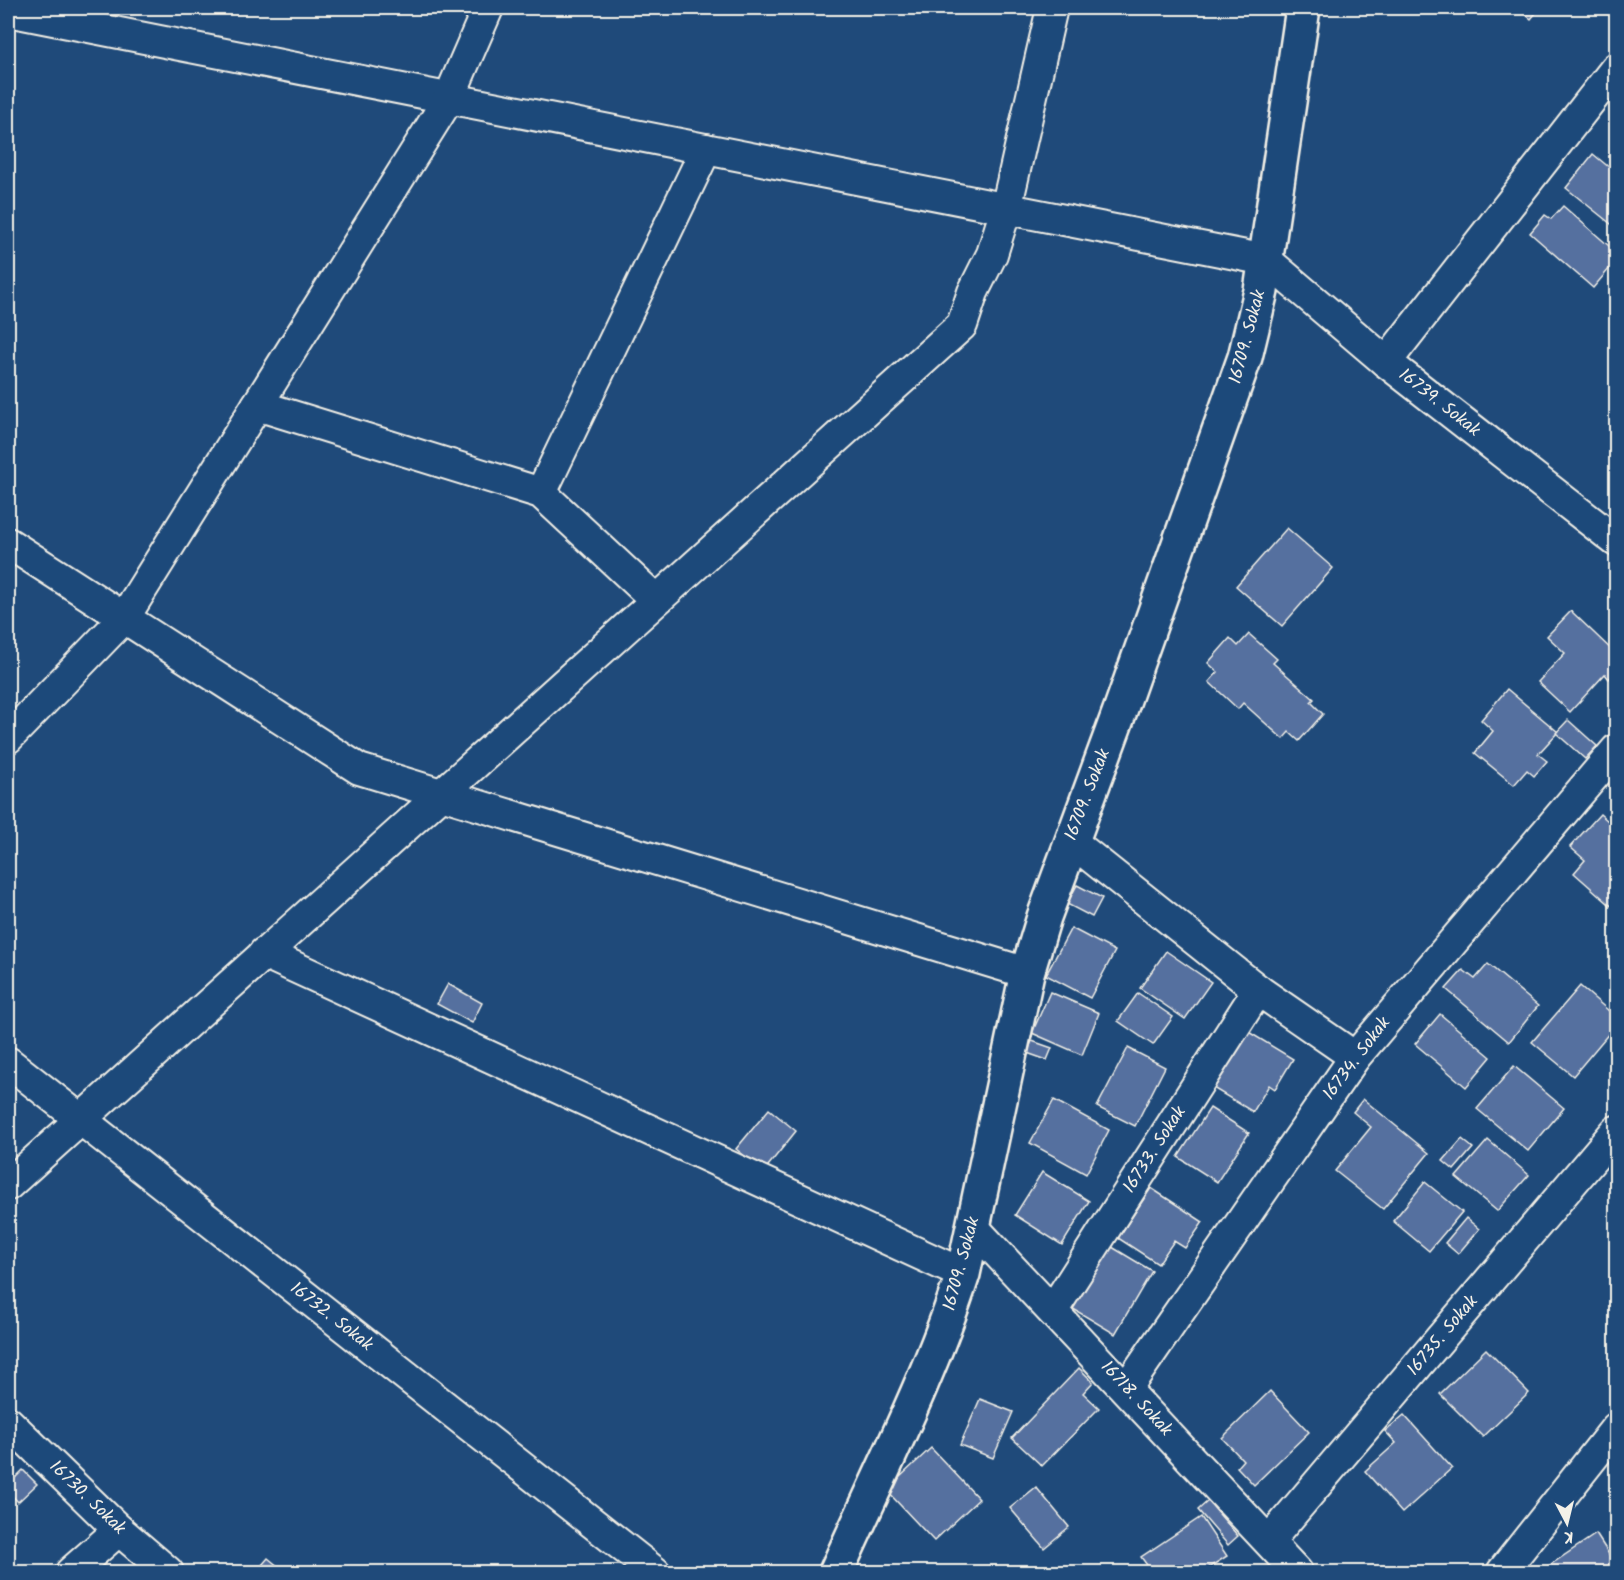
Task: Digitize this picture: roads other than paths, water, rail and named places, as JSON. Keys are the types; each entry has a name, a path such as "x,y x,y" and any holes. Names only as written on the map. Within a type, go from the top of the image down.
{"street":[{"path":"8,738 124,618 449,98 488,8"},
{"path":"8,1185 963,325 973,292 992,254 1006,209 1052,8"},
{"name":"16709. Sokak","path":"836,1572 932,1358 963,1274 1027,973 1044,917 1121,708 1245,357 1261,291 1303,8"},
{"path":"8,11 1266,260"},
{"path":"1386,362 1617,68"},
{"path":"541,493 706,149"},
{"name":"16739. Sokak","path":"1266,260 1386,362 1617,541"},
{"path":"257,405 541,493 656,600"},
{"path":"8,543 359,769 1027,973"},
{"name":"16734. Sokak","path":"1126,1389 1355,1057 1617,750"},
{"path":"1071,841 1257,990 1355,1057"},
{"path":"264,953 963,1274"},
{"name":"16733. Sokak","path":"1053,1311 1257,990"},
{"name":"16732. Sokak","path":"8,1062 655,1572"},
{"name":"16735. Sokak","path":"1269,1541 1617,1131"},
{"name":"16718. Sokak","path":"973,1227 1298,1572"},
{"name":"16730. Sokak","path":"8,1422 119,1530 168,1572"},
{"path":"1505,1572 1617,1428"},
{"path":"71,1572 119,1530"}]}
